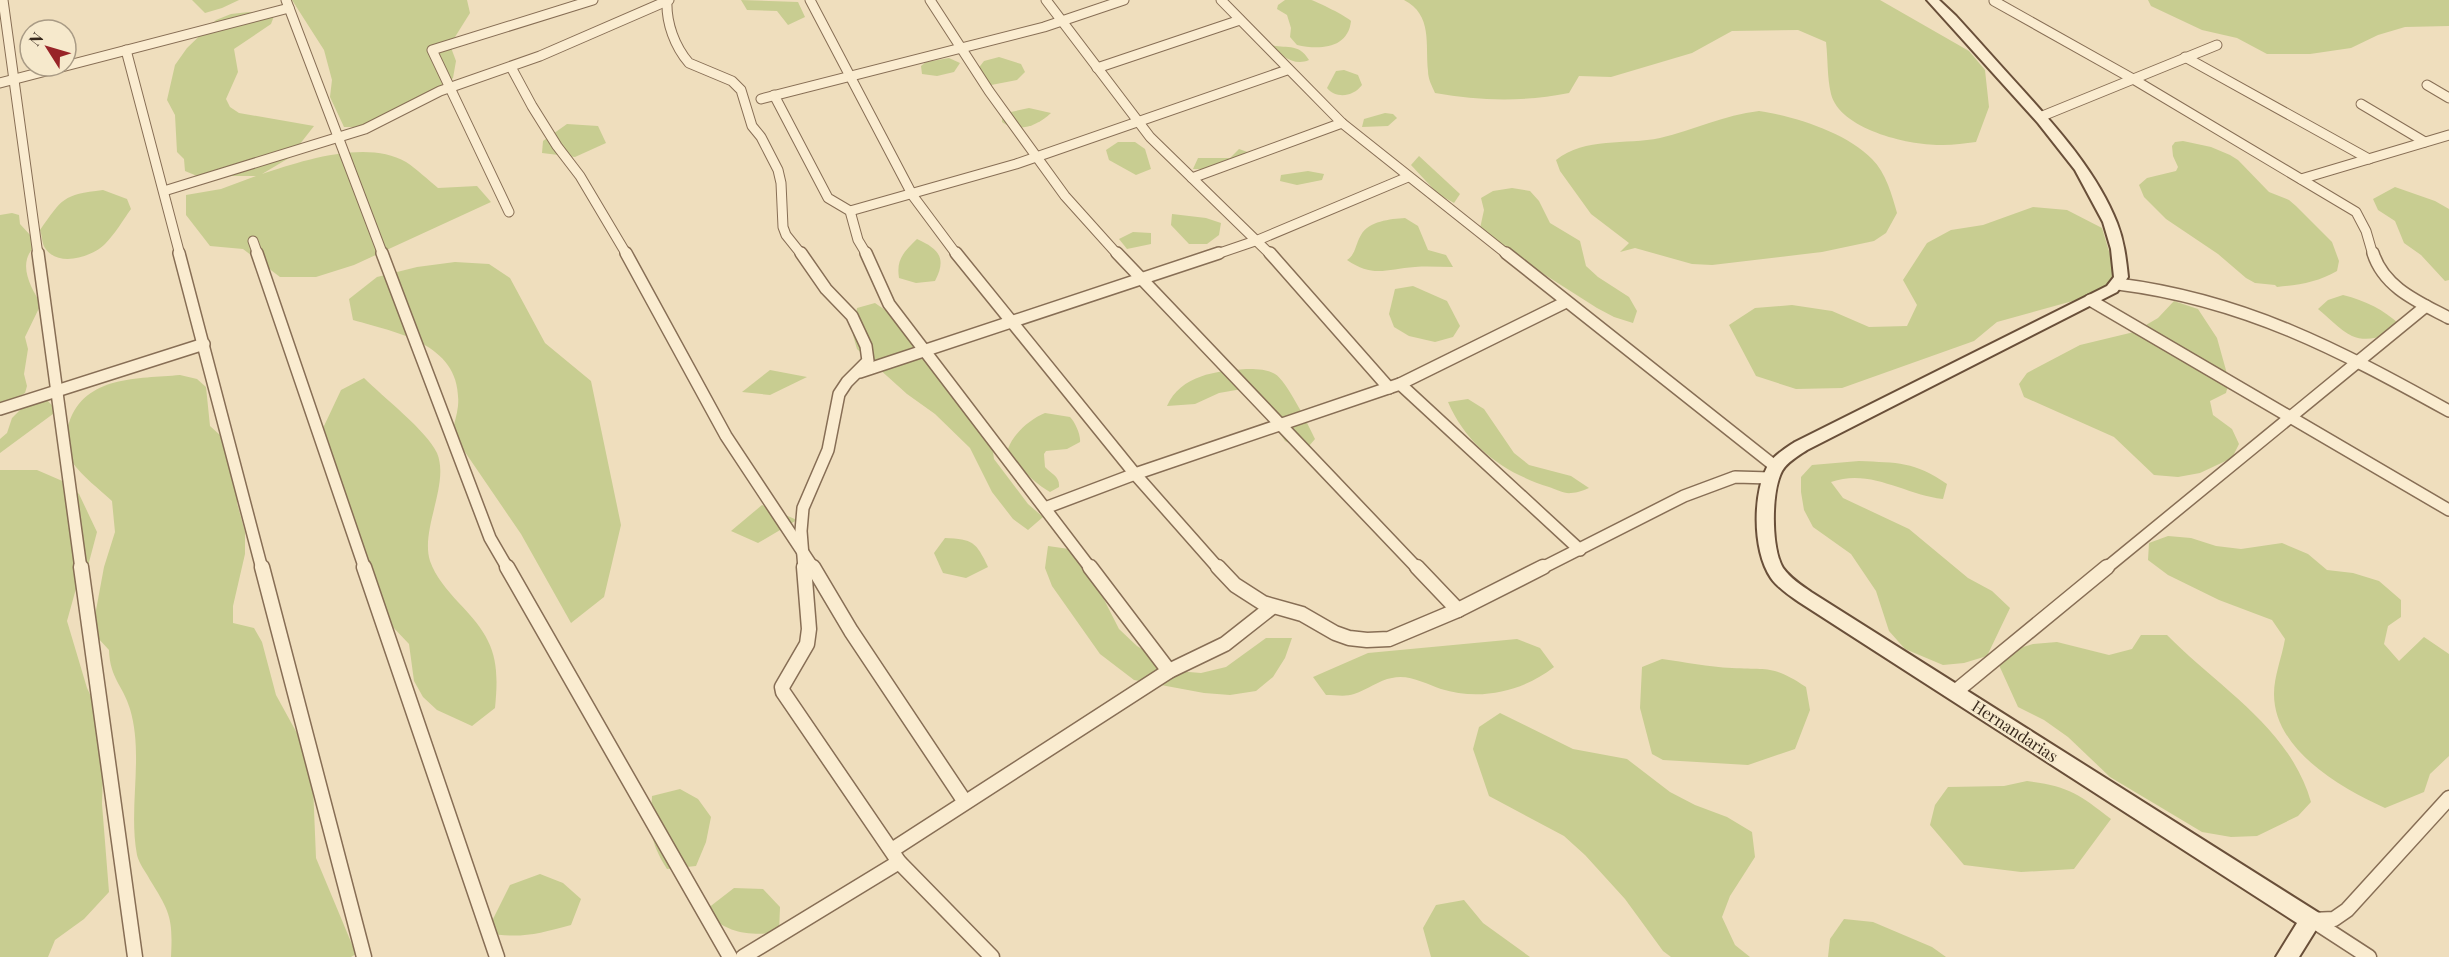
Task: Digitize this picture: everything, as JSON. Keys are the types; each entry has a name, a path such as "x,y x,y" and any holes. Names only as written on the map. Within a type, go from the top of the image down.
{"street":[{"path":"3,0 135,957"},
{"path":"509,212 432,50 592,0"},
{"path":"164,190 339,138 378,124 451,87 540,56 668,0"},
{"path":"668,0 666,15 680,53 689,63 732,81 741,90 752,126 761,137 778,170 781,183 783,227 786,235 814,269 826,289 852,316 866,346 868,361 860,372 847,382 840,394 828,450 803,508 801,531 809,629 807,644 782,687 783,692 896,856 992,957"},
{"path":"810,0 913,196 1135,474 1223,573 1250,596 1272,607 1289,609 1302,614 1349,638 1389,639 1458,610 1581,550 1684,495 1736,477 1774,473 1785,457 1801,446 2118,284 2147,286 2200,298 2278,326 2359,361 2449,411"},
{"path":"930,0 961,49 1065,196 1139,278 1458,610"},
{"path":"1046,0 1150,137 1258,240 1394,386 1581,550"},
{"path":"761,99 961,49 1062,21 1124,0"},
{"path":"1221,0 1287,70 1342,123 1566,302 1774,473"},
{"path":"1933,0 2040,117 2082,172 2108,217 2119,245 2121,277 2118,284"},
{"path":"1994,1 2133,79 2356,212 2361,219 2378,268 2396,286 2449,318"},
{"path":"0,83 288,4 490,538 730,957"},
{"path":"1097,68 1240,20"},
{"path":"2040,117 2217,45"},
{"path":"126,50 364,957"},
{"path":"2185,57 2368,159"},
{"path":"511,67 532,106 557,146 580,176 627,254 726,436 825,585 851,631 965,802"},
{"path":"774,95 828,198 850,211 913,196 1036,157 1287,70"},
{"path":"2427,85 2449,98"},
{"path":"2361,104 2425,142"},
{"path":"1192,178 1342,123"},
{"path":"2301,179 2449,135"},
{"path":"860,372 1258,240 1408,177"},
{"path":"850,211 858,240 870,259 889,304 1169,671"},
{"path":"253,242 497,957"},
{"path":"2090,300 2449,510"},
{"path":"1045,508 1135,474 1394,386 1566,302"},
{"path":"1955,692 2426,306"},
{"path":"0,409 204,344"},
{"name":"Hernandarias","path":"1774,473 1766,500 1770,554 1773,567 1780,578 1804,597 2311,920"},
{"path":"742,957 896,856 965,802 1169,671 1225,644 1272,607"},
{"path":"2311,920 2334,919 2347,910 2449,798"},
{"path":"2287,957 2311,920"},
{"path":"2311,920 2369,957"}],"green space":[{"path":"192,0 239,0 205,13"},
{"path":"292,0 467,0 470,13 450,45 456,61 453,78 405,113 377,127 344,127 330,97 332,80 324,50"},
{"path":"741,0 798,2 805,17 788,25 777,11 747,10"},
{"path":"1285,0 1311,0 1325,6 1351,21 1349,30 1338,42 1331,45 1314,47 1297,45 1290,37 1291,28 1287,15 1277,9 1278,5"},
{"path":"1404,0 1880,0 1969,51 1985,70 1989,107 1976,142 1929,145 1878,133 1862,126 1837,107 1831,94 1826,42 1798,30 1732,31 1692,53 1611,77 1579,76 1569,93 1535,98 1502,99 1469,98 1435,93 1428,74 1424,22 1413,6"},
{"path":"2148,0 2449,0 2449,26 2405,27 2378,35 2351,48 2310,54 2267,54 2237,38 2202,30 2151,6"},
{"path":"249,12 274,16 271,24 234,49 238,72 226,99 230,107 239,113 314,126 289,158 262,174 334,154 373,152 390,155 406,162 438,188 477,186 491,202 354,265 316,277 280,277 243,249 210,246 186,215 186,195 221,189 256,176 197,176 185,171 184,159 177,152 175,115 167,100 175,65 187,48 216,20 231,14"},
{"path":"1269,44 1300,50 1309,60 1292,61"},
{"path":"999,57 1021,64 1025,72 1017,80 986,86 977,70 984,61"},
{"path":"949,58 960,63 954,72 937,76 922,74 921,66 926,62"},
{"path":"1344,70 1358,75 1362,85 1349,94 1335,94 1327,88 1336,71"},
{"path":"1029,108 1051,113 1040,121 1022,128 1008,126 1002,122 1006,113"},
{"path":"1759,111 1820,127 1849,141 1872,159 1885,177 1897,213 1886,233 1874,241 1822,252 1712,265 1692,264 1635,248 1620,252 1629,243 1591,214 1560,171 1556,160 1580,148 1660,138"},
{"path":"1385,113 1393,114 1397,118 1388,126 1362,127 1364,119"},
{"path":"567,124 598,126 606,143 575,157 542,153 543,141"},
{"path":"2183,141 2211,147 2230,155 2238,160 2269,192 2289,200 2332,242 2339,261 2337,271 2315,280 2293,285 2277,287 2255,283 2218,254 2166,219 2144,197 2139,185 2147,178 2176,171 2178,167 2172,146 2175,142"},
{"path":"1118,142 1135,142 1145,149 1151,169 1136,175 1109,160 1106,150"},
{"path":"1239,149 1253,154 1211,169 1193,169 1198,158 1230,158"},
{"path":"1419,156 1460,194 1454,203 1438,194 1411,165"},
{"path":"1308,171 1324,174 1322,180 1297,185 1280,181 1281,175"},
{"path":"2395,187 2435,201 2449,209 2449,280 2445,281 2421,255 2404,243 2395,221 2378,210 2373,199"},
{"path":"1512,188 1530,191 1539,201 1550,223 1580,241 1586,266 1598,277 1629,297 1637,311 1633,323 1597,308 1479,233 1484,210 1481,198 1493,191"},
{"path":"103,190 127,199 131,209 112,236 99,249 84,256 66,259 51,254 44,246 40,230 54,211 71,196"},
{"path":"2033,207 2067,210 2102,228 2117,278 2098,294 1997,322 1974,341 1842,388 1796,389 1756,376 1729,325 1755,308 1792,305 1832,311 1869,327 1907,326 1917,305 1903,280 1927,243 1951,230 1983,225"},
{"path":"12,213 19,215 20,224 31,236 34,246 28,257 26,271 41,304 25,337 28,349 24,374 27,386 25,393 0,407 0,215"},
{"path":"1172,214 1206,218 1221,223 1219,235 1207,244 1189,244 1171,225"},
{"path":"1405,218 1418,226 1428,250 1446,255 1453,267 1372,271 1356,266 1347,260 1354,252 1361,235 1369,227 1387,220"},
{"path":"1133,232 1151,233 1151,244 1127,249 1119,239"},
{"path":"917,239 939,255 939,273 935,281 916,283 899,278 898,271 902,256"},
{"path":"455,262 489,264 510,278 545,343 591,381 621,525 604,597 571,623 521,534 452,433 458,406 457,385 450,368 439,355 424,345 389,330 353,320 349,299 377,277 417,267"},
{"path":"1413,286 1447,301 1460,326 1453,337 1435,342 1409,336 1394,327 1389,314 1395,289"},
{"path":"2343,295 2374,306 2400,325 2378,337 2365,339 2352,336 2318,309 2328,300"},
{"path":"2174,301 2198,309 2217,338 2229,381 2226,393 2210,401 2213,415 2232,429 2239,444 2232,458 2200,473 2178,477 2154,475 2114,437 2024,397 2019,384 2027,373 2080,345 2134,332 2158,318"},
{"path":"875,303 888,312 917,343 954,393 981,414 990,428 994,459 1028,504 1043,517 1028,530 1013,519 992,492 970,448 935,414 907,394 857,349 853,335 857,308"},
{"path":"1246,369 1268,371 1280,378 1297,404 1315,439 1309,446 1299,448 1285,441 1279,432 1276,419 1242,389 1219,393 1195,404 1167,406 1181,387 1190,381 1212,373"},
{"path":"770,370 807,377 770,395 742,392"},
{"path":"180,375 197,379 206,387 210,426 231,445 237,458 237,503 245,532 245,554 233,606 233,623 254,628 262,642 276,695 304,746 313,785 316,858 356,954 351,957 171,957 169,916 137,855 134,819 136,745 134,727 127,701 114,675 109,650 97,637 94,621 104,567 115,532 112,501 72,462 67,453 65,438 77,407 87,396 100,388 131,379"},
{"path":"364,378 415,425 437,453 440,478 429,535 430,561 442,583 480,627 492,650 495,662 495,708 472,726 437,710 423,697 414,681 409,644 372,605 364,591 356,539 321,440 324,426 341,390"},
{"path":"1468,399 1484,409 1514,453 1529,465 1571,476 1589,488 1566,493 1502,466 1476,445 1465,432 1448,402"},
{"path":"48,401 57,411 0,453 0,439 7,433 12,418 27,403"},
{"path":"1045,413 1070,417 1080,439 1080,442 1067,449 1046,451 1044,454 1045,467 1059,483 1059,487 1050,492 1026,474 1008,449 1010,443 1023,428"},
{"path":"1859,461 1895,463 1915,467 1947,484 1943,499 1873,480 1859,478 1831,482 1843,498 1909,529 1968,578 1992,591 2010,608 1987,656 1964,663 1943,665 1905,649 1889,631 1876,591 1851,554 1813,527 1804,510 1801,477 1812,465"},
{"path":"0,470 37,470 67,483 79,494 97,532 88,566 77,585 67,621 87,688 102,720 104,739 102,804 109,892 84,919 55,940 48,957 0,957"},
{"path":"762,505 797,520 758,543 731,531"},
{"path":"2168,536 2191,538 2216,546 2241,549 2282,543 2308,554 2327,570 2353,573 2379,581 2401,600 2401,617 2388,626 2384,644 2399,661 2424,637 2449,654 2449,756 2430,774 2424,792 2385,808 2331,778 2298,749 2285,733 2277,714 2274,694 2285,639 2272,620 2219,600 2168,575 2148,560 2149,543"},
{"path":"945,538 962,539 977,547 988,567 966,578 943,573 934,553"},
{"path":"1048,546 1069,549 1085,562 1119,629 1137,646 1177,671 1201,673 1226,667 1266,638 1292,638 1285,658 1273,677 1256,691 1230,695 1204,693 1134,680 1100,654 1052,586 1045,568"},
{"path":"2141,635 2167,635 2270,730 2287,752 2301,776 2311,802 2298,816 2257,836 2231,837 2202,832 2110,777 2068,737 2044,720 2018,707 1998,663 2013,650 2033,644 2057,642 2109,655 2132,649"},
{"path":"1517,639 1540,648 1554,667 1528,683 1500,692 1456,693 1411,678 1398,677 1387,679 1351,695 1326,695 1313,677 1368,653"},
{"path":"1662,659 1714,667 1770,670 1786,675 1806,687 1810,710 1795,749 1748,765 1663,760 1652,754 1640,708 1642,667"},
{"path":"1500,713 1573,749 1627,759 1670,792 1695,805 1727,817 1752,832 1755,857 1730,896 1722,917 1735,945 1750,957 1671,957 1663,951 1625,899 1585,855 1564,836 1489,796 1473,749 1479,727"},
{"path":"2027,781 2072,792 2111,819 2074,869 2021,872 1964,865 1930,825 1935,805 1948,787 2004,786"},
{"path":"680,789 698,799 711,817 706,842 696,866 667,869 652,834 652,796"},
{"path":"540,874 563,883 581,899 571,925 529,935 509,936 486,933 510,885"},
{"path":"734,888 763,889 780,907 779,933 738,932 722,925 703,912"},
{"path":"1464,900 1483,923 1530,957 1431,957 1423,928 1436,905"},
{"path":"1844,919 1873,922 1932,947 1946,957 1828,957 1830,939"}]}
